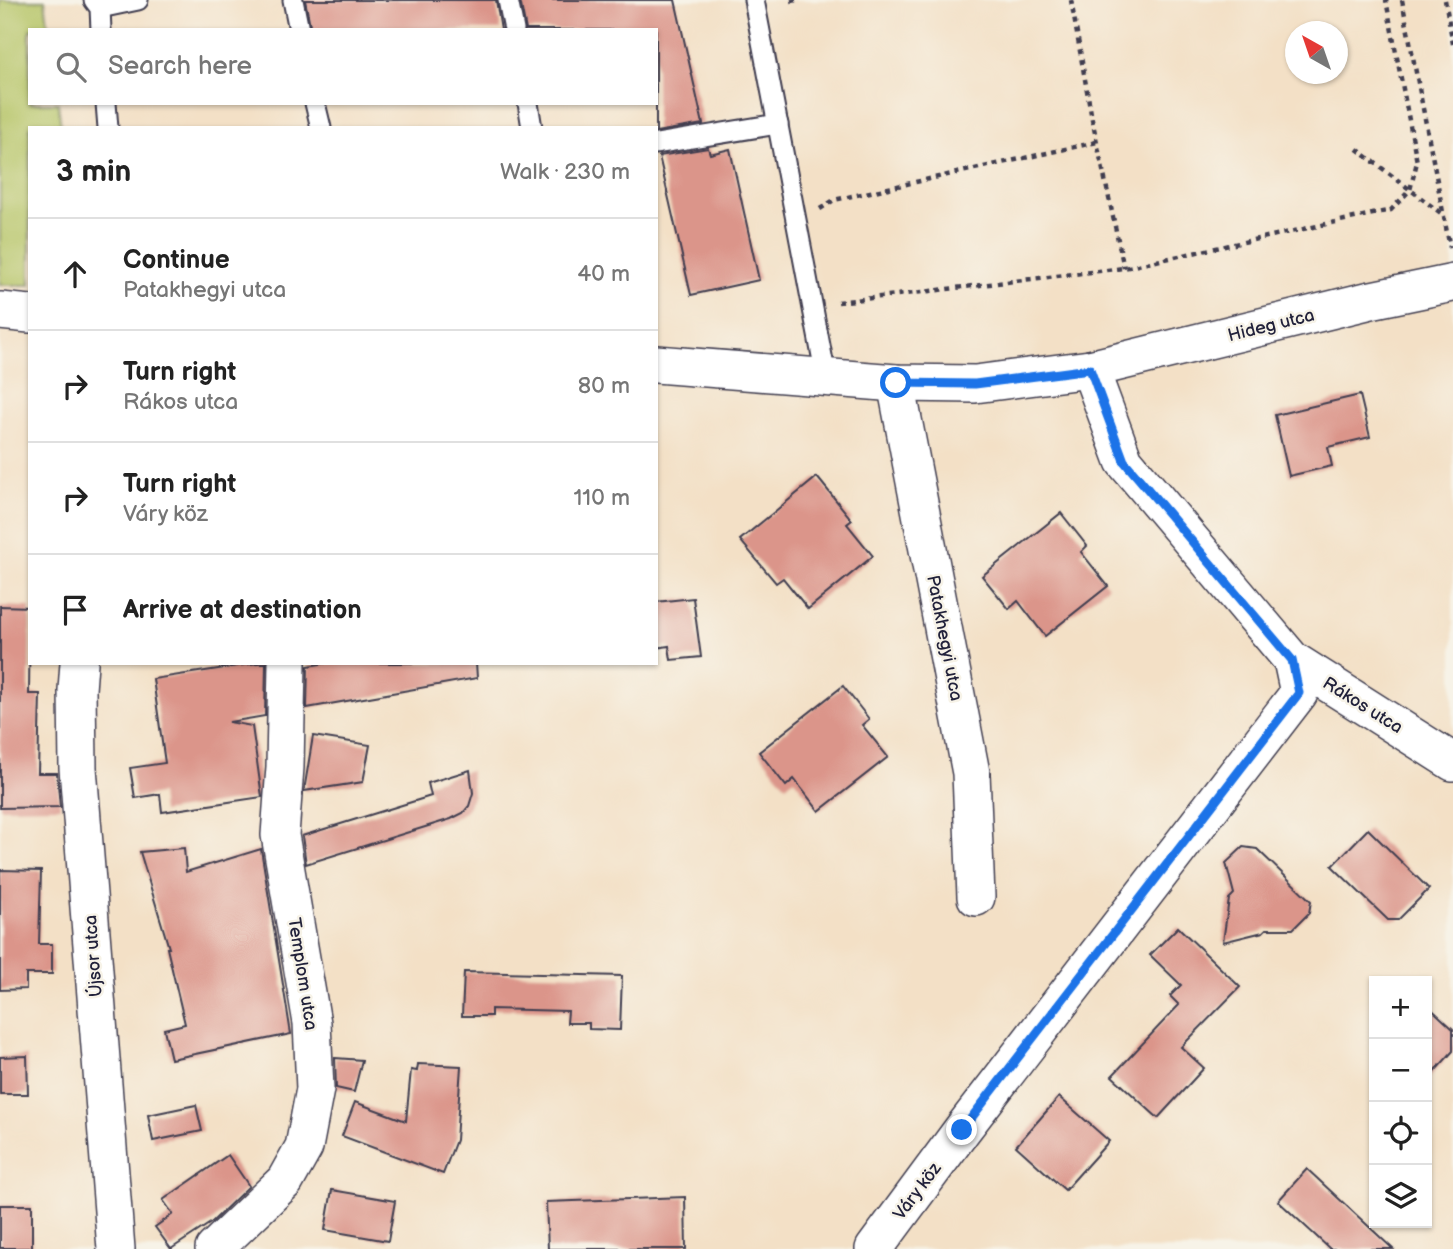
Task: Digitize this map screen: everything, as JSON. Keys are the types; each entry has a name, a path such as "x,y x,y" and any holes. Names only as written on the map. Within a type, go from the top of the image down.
{"street":[{"name":"Hideg utca","path":"1090,369 1453,283"},
{"path":"0,311 28,314"},
{"path":"658,364 896,383 975,384 1090,369"},
{"name":"Rákos utca","path":"1090,369 1124,461 1292,660 1453,762"},
{"name":"Patakhegyi utca","path":"896,383 971,773 976,897"},
{"name":"Váry köz","path":"874,1249 962,1130 1299,693 1292,660"},
{"name":"Újsor utca","path":"79,665 78,768 116,1249"},
{"name":"Templom utca","path":"214,1249 285,1181 304,1147 315,1088 312,1023 280,835 285,767 287,665"}],"lane":[{"path":"101,28 97,4 138,0"},
{"path":"293,0 299,28"},
{"path":"508,0 514,28"},
{"path":"754,0 826,377"},
{"path":"106,105 108,126"},
{"path":"315,105 321,126"},
{"path":"528,105 533,126"},
{"path":"658,144 778,124"}],"path":[{"path":"1071,0 1124,268"},
{"path":"812,305 1124,268 1391,210 1410,190 1418,162 1385,0"},
{"path":"1402,0 1453,259"},
{"path":"1445,0 1453,44"},
{"path":"797,225 834,200 1097,142"},
{"path":"1357,149 1443,215"}],"green space":[{"path":"0,0 45,0 49,28 28,28 28,105 58,105 61,126 28,126 28,285 0,285"}],"building":[{"path":"305,0 496,0 501,28 311,28"},
{"path":"520,0 675,0 703,124 658,132 658,28 526,28"},
{"path":"708,148 710,154 730,149 759,280 691,295 659,156"},
{"path":"1360,395 1370,437 1328,447 1332,466 1289,476 1275,415"},
{"path":"817,477 852,520 847,524 873,556 808,609 783,578 776,583 740,540"},
{"path":"1061,513 1087,546 1081,552 1108,586 1045,636 1018,601 1009,609 982,576"},
{"path":"693,598 701,657 671,660 669,646 658,648 658,602"},
{"path":"0,606 28,607 29,694 40,694 38,773 57,773 60,807 0,808"},
{"path":"244,665 266,665 265,716 229,722 252,726 262,797 162,812 160,794 135,798 130,768 165,763 153,679"},
{"path":"476,665 477,678 307,708 308,666"},
{"path":"843,686 869,719 862,725 888,757 819,811 794,779 786,786 759,752"},
{"path":"313,736 370,745 363,782 304,791"},
{"path":"470,770 473,793 469,806 463,813 306,864 302,836 431,796 428,783"},
{"path":"1368,829 1429,889 1398,920 1388,920 1332,866"},
{"path":"1243,847 1257,849 1311,901 1309,913 1293,929 1266,929 1223,942 1229,899 1234,894 1226,863"},
{"path":"184,848 186,872 261,849 291,1034 171,1059 164,1029 185,1024 169,948 140,852"},
{"path":"0,870 41,871 39,944 52,944 52,974 26,974 26,989 0,990"},
{"path":"1178,927 1240,987 1181,1047 1204,1068 1158,1118 1112,1076 1179,1005 1170,996 1181,985 1150,955"},
{"path":"464,972 622,976 620,1030 589,1029 589,1023 567,1023 568,1011 491,1009 491,1016 462,1016"},
{"path":"1432,1010 1453,1029 1453,1051 1432,1074"},
{"path":"27,1056 28,1094 0,1094 0,1057"},
{"path":"335,1058 362,1060 354,1092 336,1088"},
{"path":"418,1064 461,1066 456,1140 443,1174 342,1136 355,1102 406,1121 411,1070 417,1071"},
{"path":"1059,1097 1109,1141 1065,1190 1016,1146"},
{"path":"196,1105 202,1131 153,1141 148,1115"},
{"path":"228,1155 249,1186 212,1222 171,1249 155,1227 173,1214 163,1200"},
{"path":"1307,1169 1393,1249 1330,1249 1278,1201"},
{"path":"332,1190 395,1201 388,1241 325,1230"},
{"path":"685,1197 686,1249 548,1249 546,1202"},
{"path":"0,1205 32,1205 32,1248 0,1248"}],"route":[{"path":"896,383 975,384 1090,369 1124,461 1292,660 1299,693 962,1130"}]}
